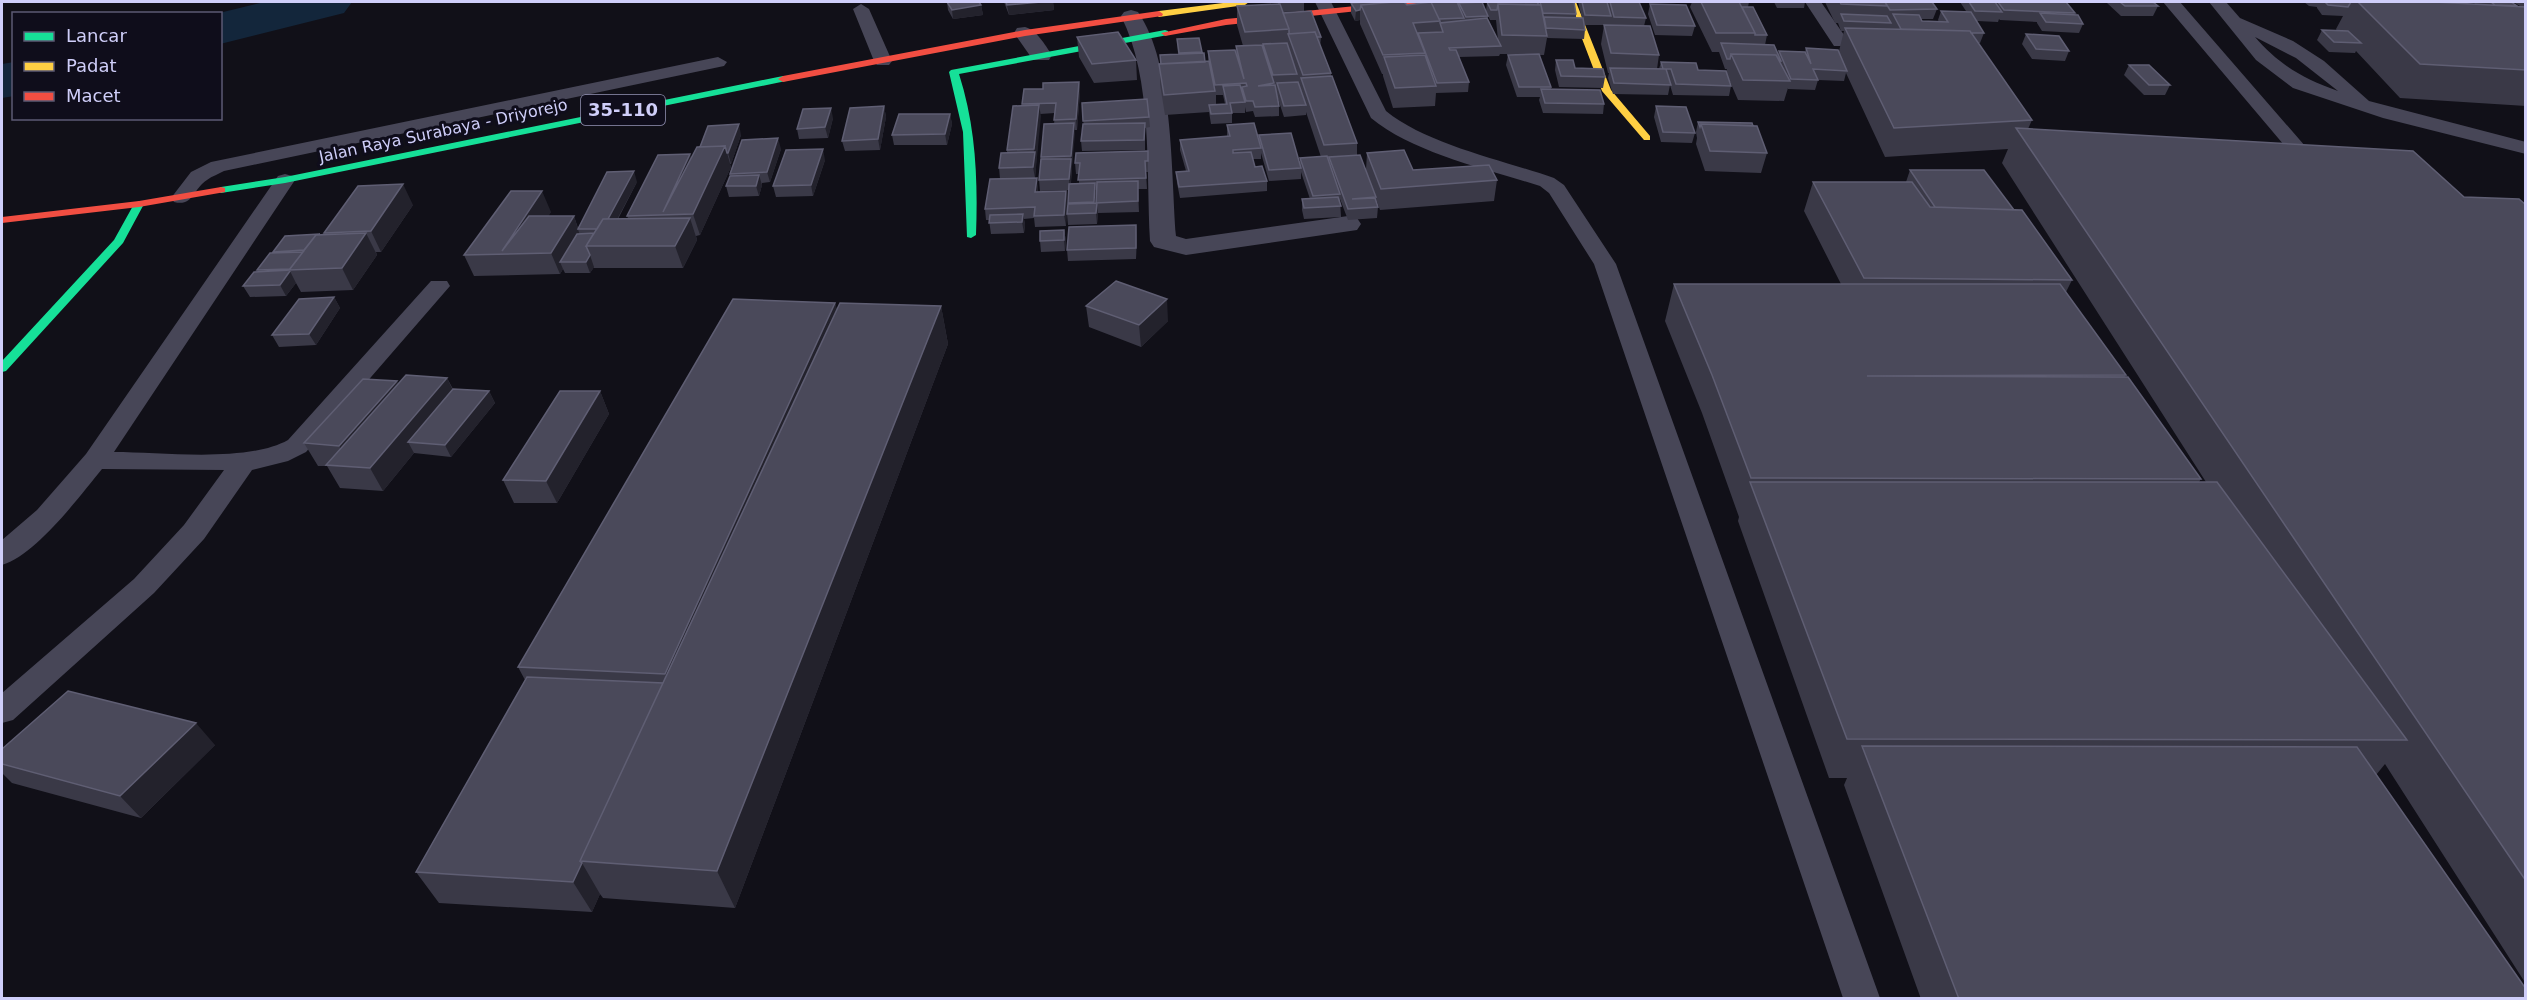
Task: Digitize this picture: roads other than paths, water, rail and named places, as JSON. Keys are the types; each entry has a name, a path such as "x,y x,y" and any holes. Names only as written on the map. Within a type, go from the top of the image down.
{"street":[{"name":"Jalan Raya Surabaya - Driyorejo","path":"2,220 139,204 285,180 570,121 1145,10 1245,2"},
{"path":"971,235 974,146 963,94 954,72 1325,5 1415,2"},
{"path":"1572,2 1607,91 1647,138"},
{"path":"1145,10 1142,37 1153,78 1163,241 1186,247 1348,224"},
{"path":"1025,33 1041,55"},
{"path":"2,368 120,241 139,204"}],"lane":[{"path":"1813,2 1840,42"},
{"path":"2171,2 2319,174"},
{"path":"2217,2 2262,56 2300,84 2364,106 2526,148"},
{"path":"1325,5 1378,114 1394,127 1416,138 1547,182 1557,189 1605,264 1862,999"},
{"path":"861,9 883,60"},
{"path":"2233,22 2282,40 2305,53 2348,89 2364,106"},
{"path":"181,198 198,176 218,166 718,62"},
{"path":"563,94 570,121"},
{"path":"415,124 415,153"},
{"path":"2295,172 2341,177"},
{"path":"2,555 47,517 95,460 285,180"},
{"path":"95,460 244,462 267,459 297,446 439,286"},
{"path":"2,711 144,586 194,532 244,462"}],"waterway":[{"path":"222,28 326,2"},
{"path":"2,81 12,79"}]}
